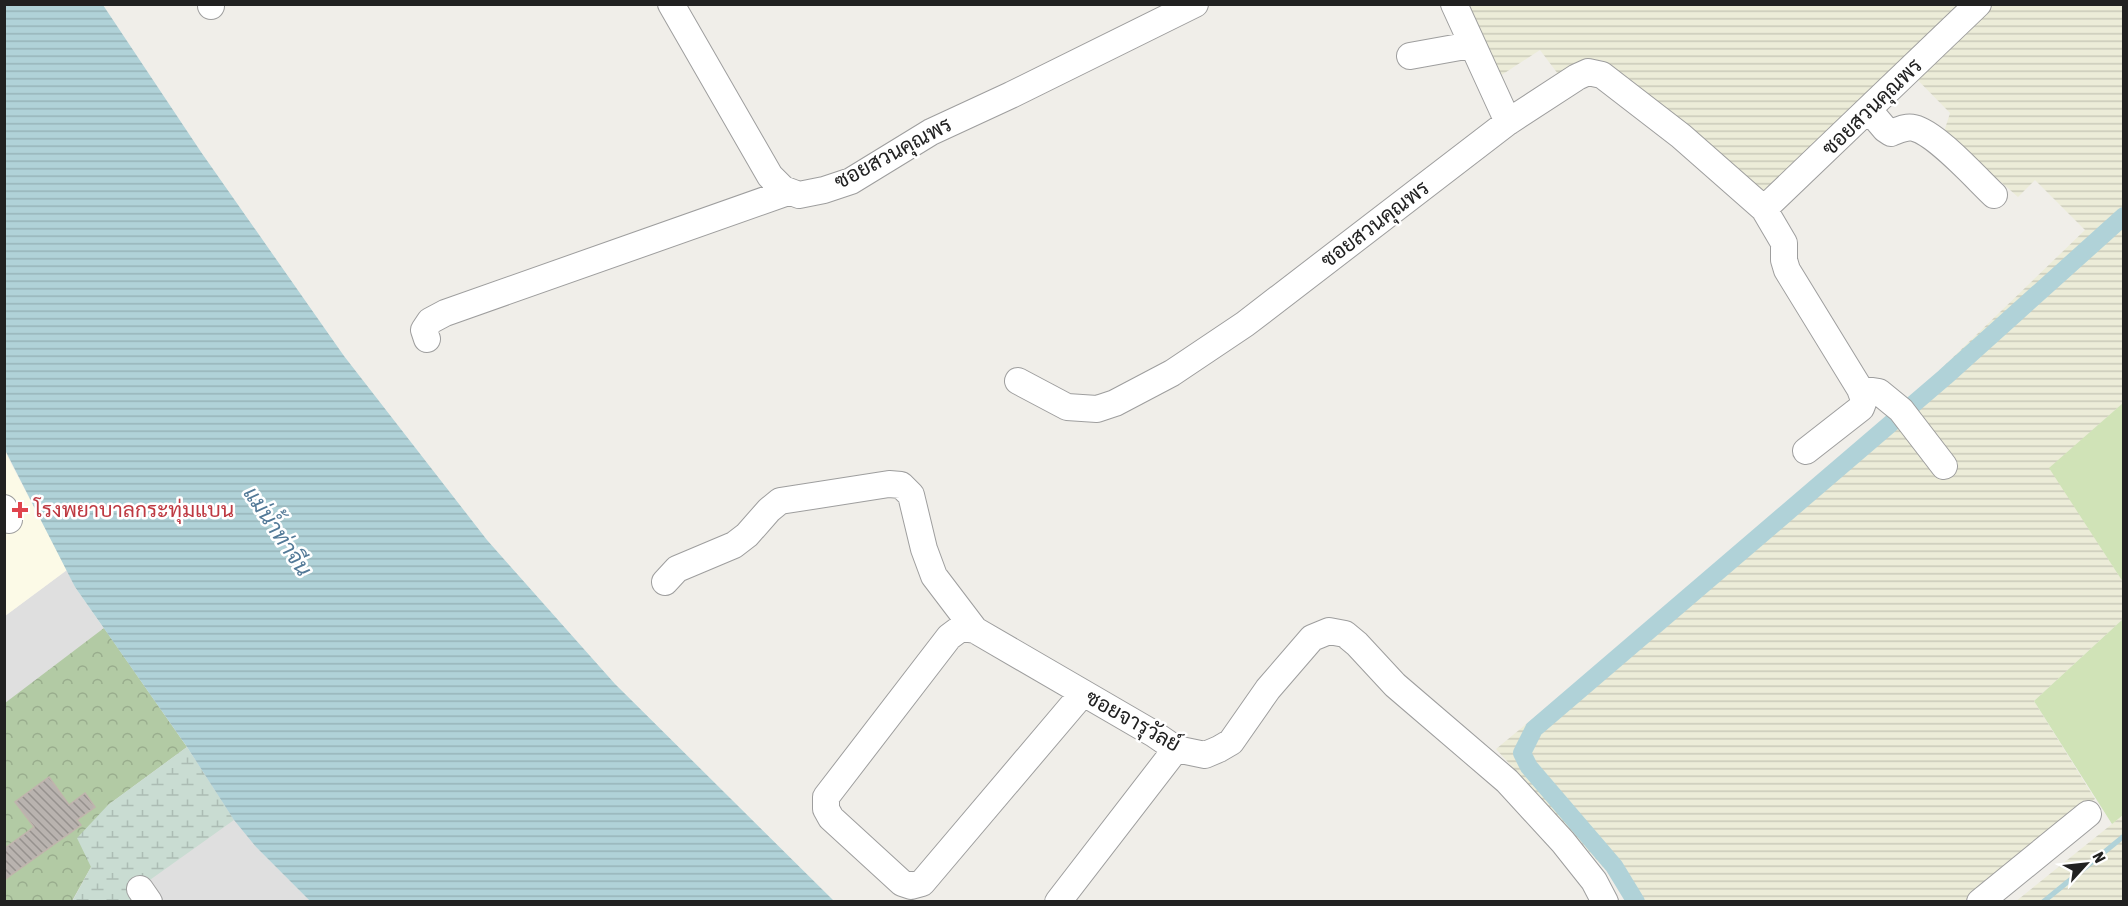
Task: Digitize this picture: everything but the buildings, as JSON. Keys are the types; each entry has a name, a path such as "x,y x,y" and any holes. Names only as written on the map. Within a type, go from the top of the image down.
{"street":[{"path":"671,4 770,176 788,192"},
{"name":"ซอยสวนคุณพร","path":"427,339 424,330 430,321 445,313 788,192 799,195 851,181 949,123 1195,4"},
{"path":"1454,4 1508,122"},
{"name":"ซอยสวนคุณพร","path":"1764,209 1978,4"},
{"path":"1410,56 1471,45"},
{"name":"ซอยสวนคุณพร","path":"1018,381 1067,407 1097,409 1116,403 1172,373 1245,324 1508,122 1588,72 1602,75 1681,136 1764,209 1784,243 1784,260 1787,270 1860,389"},
{"path":"1869,110 1891,133 1906,127 1923,131 1938,142 1994,195"},
{"path":"1806,451 1861,408 1864,400 1860,389 1879,392 1901,410 1944,466"},
{"name":"ซอยจารุวัลย์","path":"665,582 677,569 734,545 780,501 889,484 901,485 911,495 924,549 934,576 975,630 1176,749 1205,755 1231,742 1268,689 1312,639 1329,631 1345,634 1395,685 1507,781 1563,842 1594,881 1605,902"},
{"path":"975,630 961,628 949,637 826,798 826,809 831,818 902,883 911,886 922,883 1083,693"},
{"path":"1058,902 1176,749"},
{"path":"1980,902 2088,814"}],"shaded area":[{"name":"โรงพยาบาลกระทุ่มแบน","path":"4,450 67,570 5,616 4,616"},
{"path":"67,570 75,587 256,847 310,901 5,902 5,616"}],"green space":[{"path":"1465,5 2123,5 2123,403 2050,468 2123,582 2123,619 2034,701 2095,799 1964,901 1634,901 1496,749 1895,420 1945,365 2085,230 2035,180 2018,197 1944,132 1950,113 1901,63 1775,186 1761,193 1634,82 1602,60 1582,62 1558,74 1540,50 1497,78"},
{"path":"2123,403 2123,582 2049,468"},
{"path":"2123,619 2123,815 2112,824 2034,701"},
{"path":"104,628 187,747 108,805 91,867 72,901 5,902 5,703"},
{"path":"187,747 234,820 133,892 138,901 72,902 91,867 77,838 108,805"},
{"path":"2123,815 2123,901 2015,902 2112,824"}],"water":[{"name":"แม่น้ำท่าจีน","path":"5,4 103,5 201,152 344,356 487,540 615,684 834,901 310,901 256,847 234,820 187,747 75,587 5,450"}],"waterway":[{"path":"1636,902 1614,866 1529,767 1522,753 1534,729 1945,377 2124,216"},
{"path":"2043,902 2124,836"}],"place":[{"name":"โรงพยาบาลกระทุ่มแบน","path":"20,510"}]}
